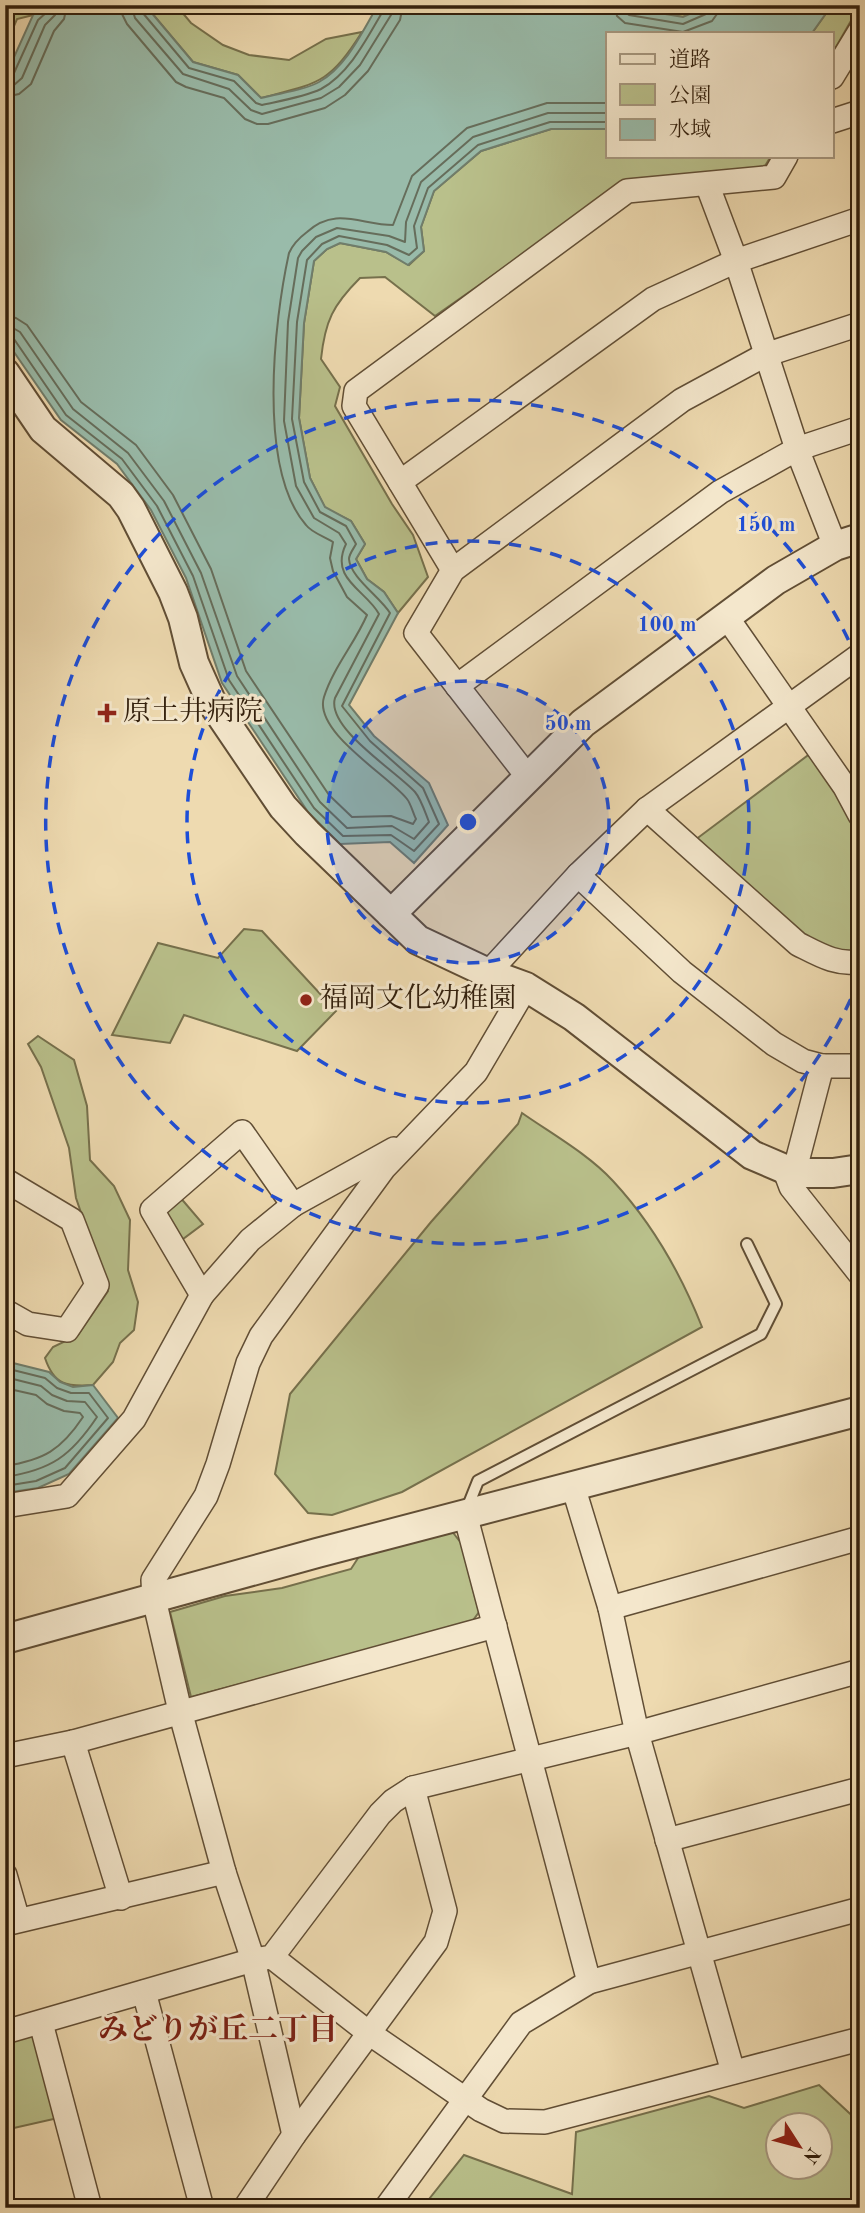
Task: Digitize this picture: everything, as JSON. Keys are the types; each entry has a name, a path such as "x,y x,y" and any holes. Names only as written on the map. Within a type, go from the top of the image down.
{"street":[{"path":"834,74 860,31"},
{"path":"834,120 860,112"},
{"path":"453,570 354,405 356,391 627,191 774,177 785,158"},
{"path":"391,914 583,723 776,580 847,542 797,449 736,261 707,184"},
{"path":"400,482 653,299 736,261 860,219"},
{"path":"527,776 416,633 453,570 682,400 765,355 860,324"},
{"path":"5,373 43,429 121,495 131,509 173,592 183,618 194,663 211,701 283,807 418,940 488,973 526,987 574,1017 752,1155 789,1172 833,1173 860,1169"},
{"path":"457,686 720,492 797,449 860,428"},
{"path":"726,616 787,707 852,782 860,815"},
{"path":"488,973 578,875 647,809 860,655"},
{"path":"647,809 797,944 822,957 847,964 860,961"},
{"path":"578,875 682,972 774,1044 803,1060 822,1066 860,1066"},
{"path":"294,2135 263,1959 224,1872 180,1712 154,1599 153,1580 206,1496 248,1363 261,1336 384,1168 476,1072 526,987"},
{"path":"822,1066 789,1172 791,1187 860,1274"},
{"path":"202,1295 152,1210 242,1132 293,1205"},
{"path":"5,1506 67,1496 134,1419 202,1295 250,1240 293,1205 407,1142"},
{"path":"5,1180 72,1220 97,1285 67,1330 28,1324 5,1311"},
{"path":"5,1639 465,1514 860,1411"},
{"path":"573,1486 610,1608 637,1733 733,2072"},
{"path":"465,1514 589,1982"},
{"path":"610,1608 860,1538"},
{"path":"5,1756 73,1742 495,1626"},
{"path":"5,2032 263,1959 380,1814 393,1801 413,1788 637,1733 860,1671"},
{"path":"73,1742 121,1898"},
{"path":"245,2208 294,2135 436,1942 445,1911 413,1788"},
{"path":"667,1840 860,1789"},
{"path":"5,1875 12,1922 224,1872"},
{"path":"386,2208 521,2023 589,1982 860,1909"},
{"path":"263,1959 464,2098 504,2121 545,2122 860,2039"},
{"path":"144,1992 202,2208"},
{"path":"41,2023 90,2208"}],"lane":[{"path":"465,1514 478,1481 761,1334 776,1304 747,1244"}],"green space":[{"path":"5,5 44,5 33,15 17,19 5,47"},
{"path":"145,5 176,5 191,23 223,45 249,55 289,60 326,39 362,32 340,62 321,79 297,89 261,98 238,75 193,62"},
{"path":"611,5 709,5 683,17"},
{"path":"832,5 860,5 834,50 834,32 813,32"},
{"path":"551,129 606,129 606,158 770,158 765,166 619,187 435,316 385,277 360,278 343,297 328,324 321,359 340,387 335,406 413,535 428,577 398,613 384,592 367,579 356,559 365,544 351,521 325,508 310,478 299,418 304,323 314,261 327,249 340,243 386,252 409,265 424,251 421,227 434,191 481,151"},
{"path":"811,753 839,793 860,835 860,954 834,954 805,938 695,840"},
{"path":"244,929 262,931 336,1011 297,1051 184,1015 170,1043 112,1035 158,943 218,958"},
{"path":"38,1036 74,1060 87,1106 90,1160 114,1186 130,1220 128,1270 138,1302 134,1330 120,1343 113,1362 93,1385 69,1384 57,1379 45,1358 53,1347 78,1335 108,1291 76,1198 69,1148 41,1067 28,1044"},
{"path":"522,1113 592,1162 627,1197 664,1250 702,1327 402,1492 332,1515 308,1513 275,1474 290,1394 431,1222 518,1124"},
{"path":"179,1196 203,1224 179,1242 160,1211"},
{"path":"451,1530 461,1543 479,1612 471,1623 191,1697 170,1612 225,1596 282,1588 351,1569 360,1555"},
{"path":"37,2032 58,2118 5,2130 5,2039"},
{"path":"819,2085 860,2123 860,2208 422,2208 464,2155 572,2194 576,2132 709,2096 744,2108"}],"water":[{"path":"44,5 145,5 193,62 238,75 261,98 306,88 329,75 353,48 378,5 611,5 683,17 710,5 832,5 813,32 606,32 606,129 551,129 481,151 434,191 421,227 424,251 408,265 386,252 340,243 327,249 314,261 304,323 299,418 310,478 325,507 351,521 365,544 356,559 367,579 384,592 398,613 349,705 374,736 429,783 448,825 414,863 390,842 340,844 308,812 222,683 186,578 151,510 117,464 61,420 5,339 5,77 33,15"},
{"path":"5,1361 49,1372 60,1382 73,1387 93,1385 118,1418 69,1474 38,1488 5,1493"}],"place":[{"name":"原土井病院","path":"107,713"},
{"name":"福岡文化幼稚園","path":"306,1000"}],"district":[{"name":"みどりが丘二丁目","path":"218,2031"}]}
